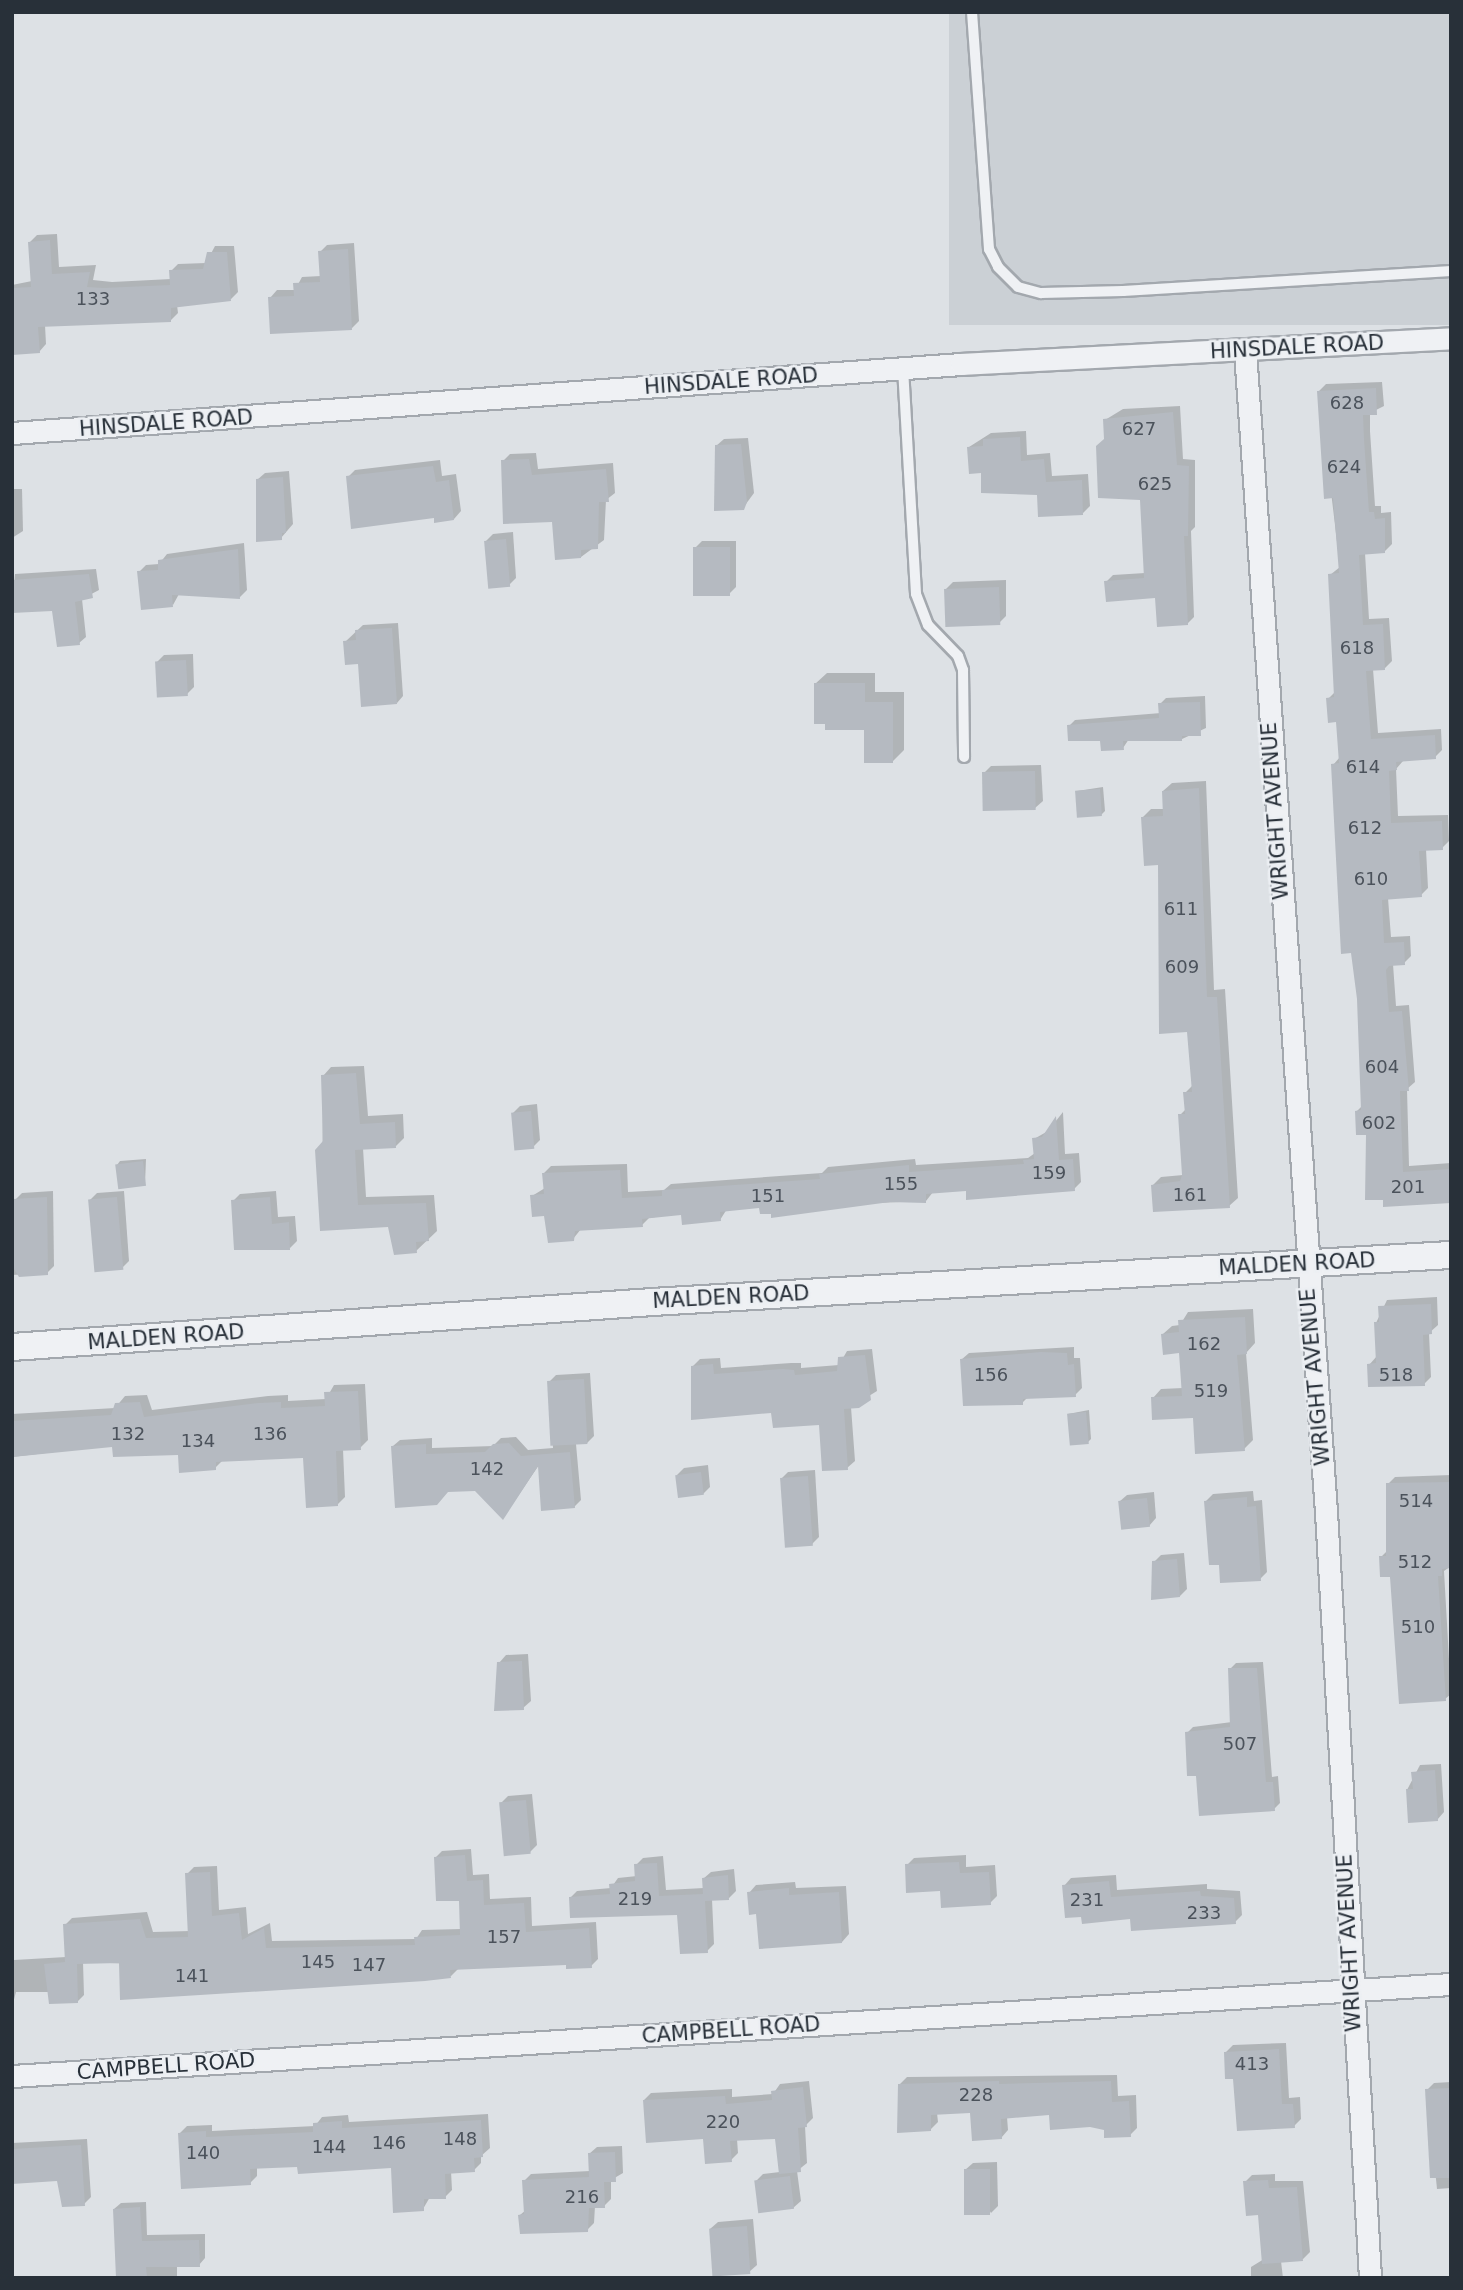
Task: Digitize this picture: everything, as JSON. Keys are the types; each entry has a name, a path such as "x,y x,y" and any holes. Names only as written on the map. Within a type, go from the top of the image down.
{"street":[{"name":"HINSDALE ROAD","path":"12,433 903,368 1451,338"},
{"name":"WRIGHT AVENUE","path":"1245,351 1305,1264 1326,1512 1370,2278"},
{"name":"MALDEN ROAD","path":"12,1347 652,1302 1451,1255"},
{"name":"CAMPBELL ROAD","path":"12,2076 1451,1984"}],"lane":[{"path":"972,12 989,249 998,267 1018,287 1041,293 1123,291 1451,271"},
{"path":"903,368 916,594 928,625 958,656 963,670 964,757"}],"shaded area":[{"path":"949,12 1451,12 1451,325 949,325"}],"building":[{"path":"50,240 52,274 90,272 87,287 170,285 169,270 203,269 207,252 227,252 231,301 171,308 171,322 38,327 40,353 12,355 12,288 31,287 28,242"},
{"path":"348,249 352,330 270,334 268,297 294,296 293,283 320,282 318,251"},
{"path":"1376,388 1377,415 1363,415 1364,439 1369,512 1374,512 1375,519 1385,518 1385,553 1359,555 1363,625 1383,624 1385,670 1366,671 1371,739 1435,735 1436,759 1396,762 1397,770 1389,771 1391,823 1442,821 1443,850 1419,851 1422,897 1382,900 1384,943 1404,942 1405,965 1389,966 1386,970 1389,1012 1402,1011 1409,1091 1400,1091 1403,1172 1451,1169 1451,1203 1383,1207 1383,1200 1365,1200 1366,1135 1356,1135 1355,1111 1361,1110 1357,999 1351,953 1341,954 1331,764 1339,763 1336,722 1328,723 1326,698 1334,697 1328,574 1339,573 1333,498 1324,499 1317,391"},
{"path":"1173,412 1177,465 1189,466 1188,536 1184,536 1188,625 1157,627 1155,598 1106,602 1104,581 1144,578 1140,500 1098,498 1096,446 1104,439 1103,419"},
{"path":"1020,437 1021,461 1044,459 1046,482 1082,480 1083,515 1038,517 1037,495 981,493 981,473 969,474 967,447 983,446 983,439"},
{"path":"741,444 747,502 744,510 714,511 715,445"},
{"path":"529,459 532,475 606,469 609,502 599,502 598,549 581,550 581,558 555,560 552,522 503,524 501,460"},
{"path":"433,466 436,482 449,480 454,520 434,523 434,518 351,529 346,476"},
{"path":"283,477 286,533 282,533 282,540 256,542 256,479"},
{"path":"506,539 510,587 488,589 484,541"},
{"path":"693,547 730,547 730,596 693,596"},
{"path":"238,549 240,599 172,595 173,607 141,610 137,571 158,570 158,560"},
{"path":"89,574 93,598 75,602 80,645 57,647 52,611 12,613 12,580"},
{"path":"999,587 1000,625 945,627 944,589"},
{"path":"392,628 397,704 361,707 358,664 345,665 343,641 356,640 355,630"},
{"path":"186,660 188,696 157,698 155,662"},
{"path":"814,683 865,683 865,702 893,702 893,763 864,763 864,730 825,730 825,724 814,724"},
{"path":"1200,702 1201,736 1182,736 1182,741 1123,741 1124,750 1101,751 1100,741 1068,741 1067,725 1159,718 1158,703"},
{"path":"1035,771 1036,810 983,811 982,772"},
{"path":"1199,788 1207,997 1217,997 1230,1208 1153,1212 1151,1185 1180,1181 1182,1175 1178,1114 1185,1114 1183,1092 1192,1092 1187,1032 1159,1034 1158,865 1144,866 1141,817 1163,816 1162,791"},
{"path":"1100,789 1102,816 1077,818 1075,791"},
{"path":"356,1073 360,1124 395,1122 396,1148 355,1150 358,1205 426,1203 429,1241 416,1242 417,1253 394,1255 388,1227 320,1231 315,1150 323,1141 321,1075"},
{"path":"531,1111 534,1149 514,1151 511,1113"},
{"path":"1056,1116 1059,1160 1073,1159 1075,1191 966,1200 966,1191 926,1194 926,1203 890,1202 771,1218 771,1214 760,1214 759,1208 720,1212 721,1221 682,1225 681,1215 642,1219 643,1227 575,1231 574,1241 548,1243 544,1216 532,1217 530,1195 544,1194 542,1173 620,1170 622,1198 662,1196 662,1190 820,1179 819,1174 909,1165 909,1172 1024,1164 1023,1160 1034,1159 1032,1138 1042,1137"},
{"path":"143,1161 146,1186 118,1189 115,1164"},
{"path":"47,1197 48,1275 19,1277 14,1269 13,1199"},
{"path":"117,1197 123,1270 94,1272 88,1200"},
{"path":"270,1197 272,1224 289,1222 290,1250 234,1250 231,1200"},
{"path":"1431,1304 1432,1334 1423,1335 1425,1386 1368,1387 1367,1364 1376,1363 1374,1322 1379,1322 1378,1306"},
{"path":"1245,1317 1247,1354 1237,1355 1245,1451 1195,1454 1193,1418 1152,1420 1151,1397 1182,1396 1179,1353 1163,1355 1161,1334 1179,1332 1178,1320"},
{"path":"1041,1352 1067,1353 1068,1365 1074,1364 1076,1397 1023,1399 1023,1405 963,1406 960,1359"},
{"path":"865,1355 871,1400 859,1408 844,1409 848,1470 822,1471 819,1425 773,1428 771,1413 691,1420 691,1366 713,1364 714,1374 783,1369 794,1370 795,1375 837,1371 838,1357"},
{"path":"584,1379 587,1444 550,1446 547,1381"},
{"path":"358,1391 361,1450 336,1451 338,1506 306,1508 303,1458 216,1462 216,1470 179,1473 178,1455 113,1457 112,1447 12,1457 12,1421 111,1415 115,1403 140,1402 144,1417 259,1403 281,1402 281,1408 325,1406 324,1392"},
{"path":"1086,1412 1089,1444 1070,1446 1067,1414"},
{"path":"509,1443 521,1456 570,1452 575,1508 541,1511 538,1466 503,1520 475,1491 448,1492 437,1505 395,1508 391,1446 426,1444 426,1454 485,1452 493,1444"},
{"path":"701,1472 704,1495 678,1498 675,1475"},
{"path":"808,1476 813,1546 785,1548 780,1478"},
{"path":"1451,1482 1451,1568 1442,1569 1442,1576 1438,1576 1446,1701 1399,1704 1390,1577 1380,1577 1379,1556 1386,1556 1386,1483"},
{"path":"1247,1497 1247,1507 1256,1506 1261,1581 1220,1583 1219,1565 1209,1565 1204,1501"},
{"path":"1147,1498 1150,1527 1121,1530 1118,1501"},
{"path":"1177,1559 1180,1597 1151,1600 1152,1561"},
{"path":"522,1661 524,1710 494,1711 497,1662"},
{"path":"1228,1668 1257,1668 1266,1782 1273,1782 1275,1811 1199,1816 1196,1776 1187,1776 1185,1732 1230,1727"},
{"path":"1435,1770 1438,1821 1408,1823 1406,1789 1413,1789 1411,1772"},
{"path":"526,1800 531,1854 504,1856 499,1802"},
{"path":"465,1855 467,1881 483,1880 484,1905 524,1903 526,1932 589,1928 592,1968 566,1969 566,1965 450,1970 451,1978 425,1981 120,2000 119,1963 77,1964 78,2003 49,2004 44,1964 65,1962 63,1924 140,1919 146,1938 188,1937 185,1873 210,1872 212,1916 239,1913 242,1940 264,1928 266,1948 415,1945 414,1937 460,1935 459,1901 436,1901 434,1857"},
{"path":"959,1862 960,1873 989,1872 991,1905 941,1908 940,1891 906,1893 905,1864"},
{"path":"657,1863 659,1896 703,1894 702,1878 728,1875 729,1900 705,1901 708,1953 680,1954 677,1915 570,1918 569,1897 610,1894 609,1884 635,1881 634,1864"},
{"path":"1109,1881 1111,1897 1200,1891 1201,1896 1234,1898 1236,1924 1131,1931 1130,1919 1082,1924 1081,1917 1065,1918 1062,1885"},
{"path":"789,1888 789,1895 839,1892 842,1943 759,1949 756,1914 749,1915 747,1892"},
{"path":"1279,2049 1282,2104 1293,2104 1295,2128 1237,2131 1233,2079 1225,2079 1224,2052"},
{"path":"999,2081 999,2084 1111,2081 1112,2102 1129,2101 1131,2137 1104,2138 1104,2130 1090,2127 1050,2130 1049,2115 1001,2119 1002,2139 972,2141 970,2113 931,2115 931,2131 897,2133 898,2084"},
{"path":"803,2087 807,2127 798,2128 801,2172 779,2174 775,2139 730,2141 732,2162 705,2164 703,2139 646,2143 643,2100 725,2096 726,2104 772,2100 771,2091"},
{"path":"1451,2088 1451,2178 1430,2178 1425,2089"},
{"path":"481,2120 483,2157 474,2158 475,2172 445,2174 446,2199 424,2199 424,2211 393,2213 391,2168 298,2174 297,2167 250,2169 251,2185 181,2189 178,2133 206,2131 206,2137 313,2132 313,2123 342,2121 342,2128"},
{"path":"81,2145 85,2206 62,2207 57,2181 12,2184 12,2149"},
{"path":"615,2152 616,2182 604,2182 605,2208 589,2208 588,2232 520,2234 518,2215 524,2214 522,2180 589,2177 588,2153"},
{"path":"964,2169 990,2169 990,2215 964,2215"},
{"path":"790,2176 794,2209 758,2213 754,2180"},
{"path":"1268,2180 1269,2188 1297,2187 1303,2261 1262,2264 1258,2215 1246,2216 1243,2181"},
{"path":"140,2207 142,2241 199,2240 200,2267 146,2267 147,2277 116,2278 113,2209"},
{"path":"747,2226 750,2274 712,2277 709,2229"}]}
